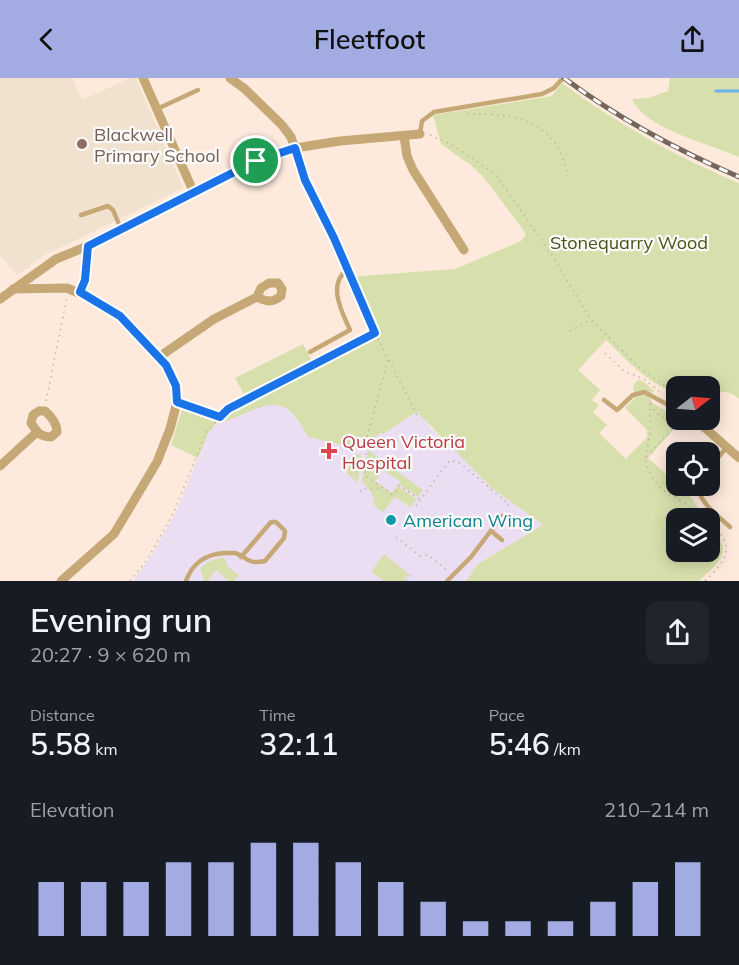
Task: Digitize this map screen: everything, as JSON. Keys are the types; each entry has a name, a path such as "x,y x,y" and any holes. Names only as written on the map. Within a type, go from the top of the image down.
{"street":[{"path":"143,78 194,193"},
{"path":"230,78 245,89 282,125 291,137 305,180 347,270"},
{"path":"245,89 250,78"},
{"path":"0,299 56,259 88,246 256,161 295,148 340,141 420,134"},
{"path":"404,136 407,156 413,170 464,250"},
{"path":"80,292 85,280 88,246"},
{"path":"13,289 69,288 80,292 120,316 159,357 176,386 177,402 170,429 157,462 114,534 61,581"},
{"path":"159,357 214,319 257,297"},
{"path":"39,411 45,411 57,426 57,432 51,437 43,437 31,423 33,415 39,411"},
{"path":"707,430 739,458"},
{"path":"0,466 37,432"}],"lane":[{"path":"420,134 422,121 434,112 542,94 549,92 563,78"},
{"path":"157,109 198,90"},
{"path":"81,215 108,206 113,210 121,229"},
{"path":"310,352 350,330 338,303 337,284 340,275 347,270"},
{"path":"604,400 617,410 637,393 644,392 666,402"},
{"path":"720,455 727,447"},
{"path":"700,496 730,527"},
{"path":"447,581 471,557 502,516"},
{"path":"186,581 198,561 213,554 235,553 241,557 249,562 265,561 284,538 285,531 276,522 271,522 241,557"},
{"path":"491,531 502,540"}],"path":[{"path":"466,114 510,115 538,126 550,135 559,148 568,176"},
{"path":"420,134 443,139 495,174 550,252 591,320 639,367 666,388"},
{"path":"347,270 388,360 417,415"},
{"path":"45,411 69,288"},
{"path":"570,331 591,320"},
{"path":"130,581 147,560 173,514 207,431 220,417 228,409 375,333"},
{"path":"605,353 624,371 644,379 659,391"},
{"path":"388,360 367,437 366,475 393,495 399,485 420,500"},
{"path":"652,396 650,434 645,459 651,477 661,489 693,508"},
{"path":"177,402 220,417"},
{"path":"650,403 659,416 666,420"},
{"path":"645,459 670,430"},
{"path":"366,449 373,440 377,443"},
{"path":"416,506 449,461 457,461 509,504 502,516"},
{"path":"361,492 362,489 383,488"},
{"path":"705,581 723,563 726,552 720,532"},
{"path":"396,537 420,556 428,555 453,575"},
{"path":"406,581 411,575"}],"shaded area":[{"name":"Blackwell Primary School","path":"0,78 72,78 82,100 130,78 136,78 183,188 43,256 17,275 0,255"},
{"name":"Queen Victoria Hospital","path":"379,333 430,428 450,444 492,488 543,525 478,564 466,581 133,581 148,561 175,514 209,432 228,411"}],"green space":[{"path":"670,78 739,78 739,157 664,127 639,110 632,99 648,98 668,91"},
{"name":"Stonequarry Wood","path":"562,83 648,139 739,183 739,399 731,393 720,392 720,376 666,376 666,389 638,371 606,340 578,370 600,390 592,400 599,405 593,412 607,425 599,433 626,459 647,437 647,430 625,408 635,398 633,385 638,380 643,381 654,391 649,397 653,403 666,411 666,430 673,430 648,458 666,474 666,496 690,496 698,508 666,508 666,562 718,562 699,581 466,581 478,564 543,525 492,488 417,412 383,434 367,437 350,447 308,437 291,412 274,405 264,406 226,421 220,419 209,432 198,458 171,445 183,406 221,419 228,411 248,402 235,378 303,344 315,367 374,336 347,277 455,269 521,241 526,234 485,179 472,166 441,144 433,115 552,96"},
{"path":"368,450 423,490 418,497 383,470 375,481 392,493 397,486 417,499 410,507 395,497 383,512 375,506 372,493 362,482 363,462"},
{"path":"361,454 358,483 347,474 349,463 354,455"},
{"name":"Stonequarry Wood","path":"720,540 723,550 720,558"},
{"path":"384,554 409,574 404,581 384,581 371,572"},
{"path":"224,557 228,567 239,575 234,581 229,581 216,570 208,581 204,581 200,568 210,561"}],"waterway":[{"path":"716,91 739,91"}],"railway":[{"path":"564,78 649,133 739,177"}],"place":[{"name":"Blackwell Primary School","path":"82,144"},
{"name":"Queen Victoria Hospital","path":"329,451"},
{"name":"American Wing","path":"391,520"}],"route":[{"path":"295,148 305,180 334,238 375,333 228,409 220,417 177,402 176,386 166,365 120,316 80,292 85,280 88,246 256,161 295,148"}]}
